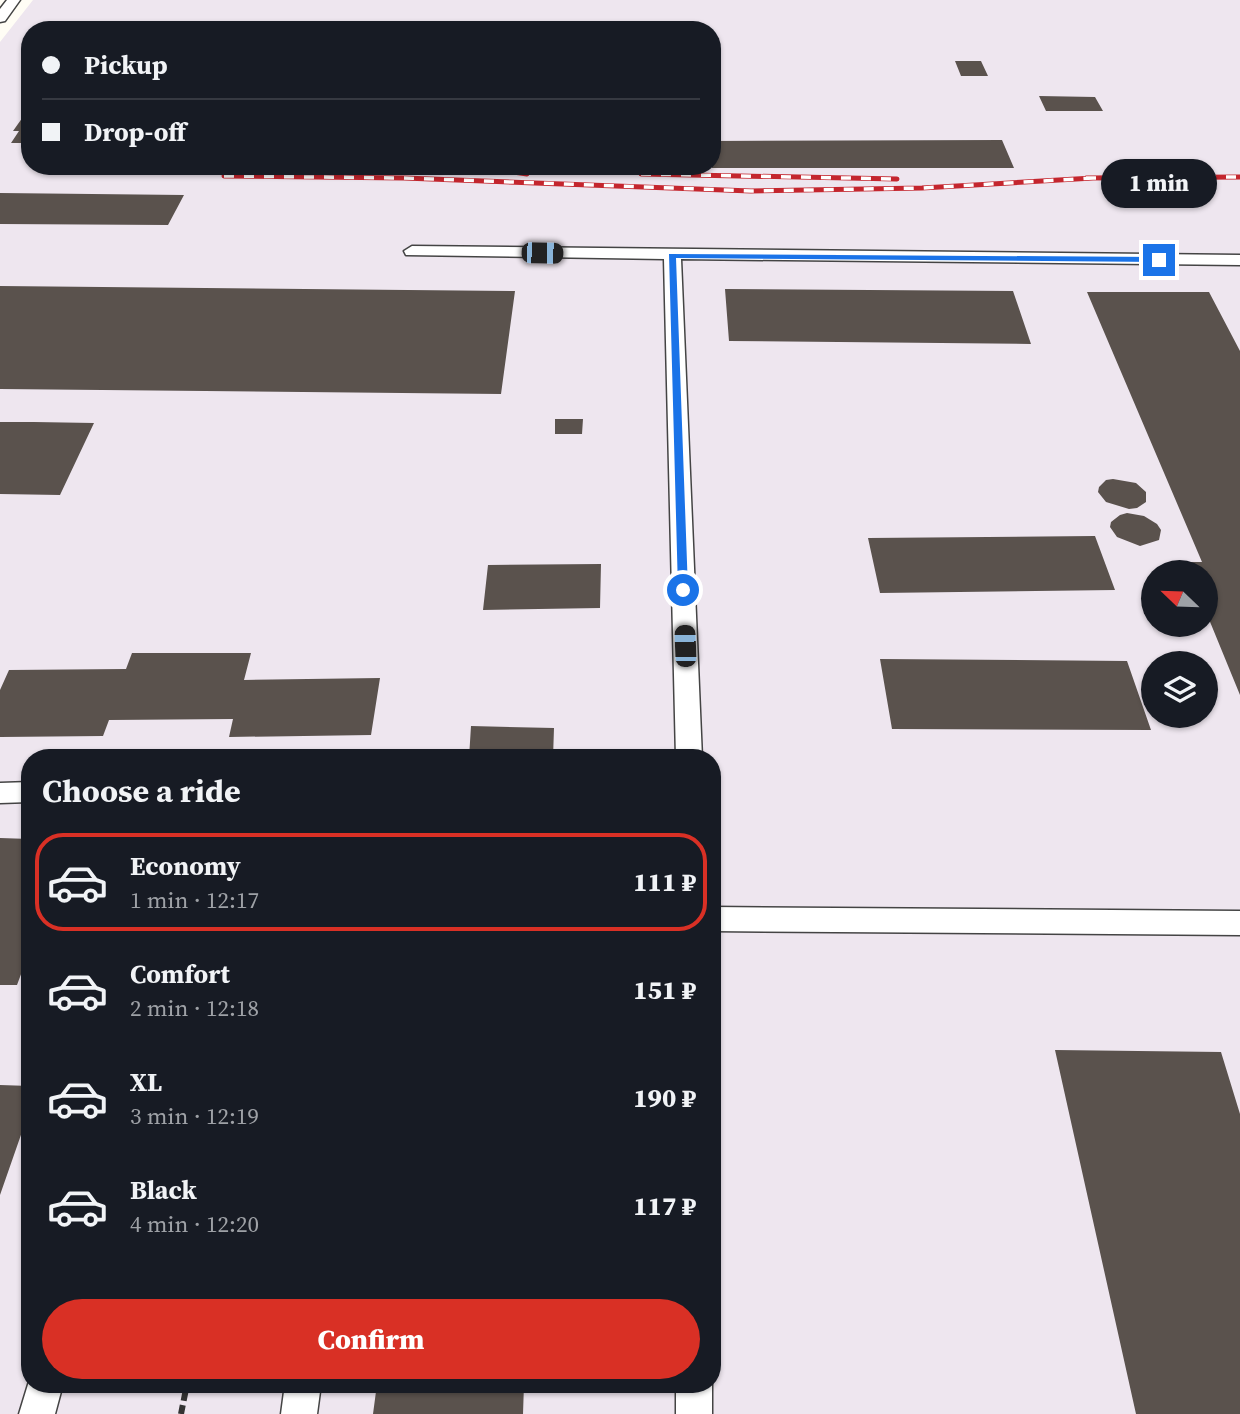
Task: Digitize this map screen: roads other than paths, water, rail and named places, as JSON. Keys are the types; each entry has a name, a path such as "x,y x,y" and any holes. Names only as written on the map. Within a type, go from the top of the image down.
{"lane":[{"path":"0,18 14,0"},
{"path":"412,251 672,256 1240,260"},
{"path":"672,256 689,749"},
{"path":"0,793 21,792"},
{"path":"721,919 1240,923"},
{"path":"37,1414 43,1393"},
{"path":"299,1414 302,1393"},
{"path":"694,1393 694,1414"}],"railway":[{"path":"692,175 897,179"},
{"path":"224,176 404,178 751,191 922,188 1093,178"},
{"path":"1086,178 1240,177"}]}
